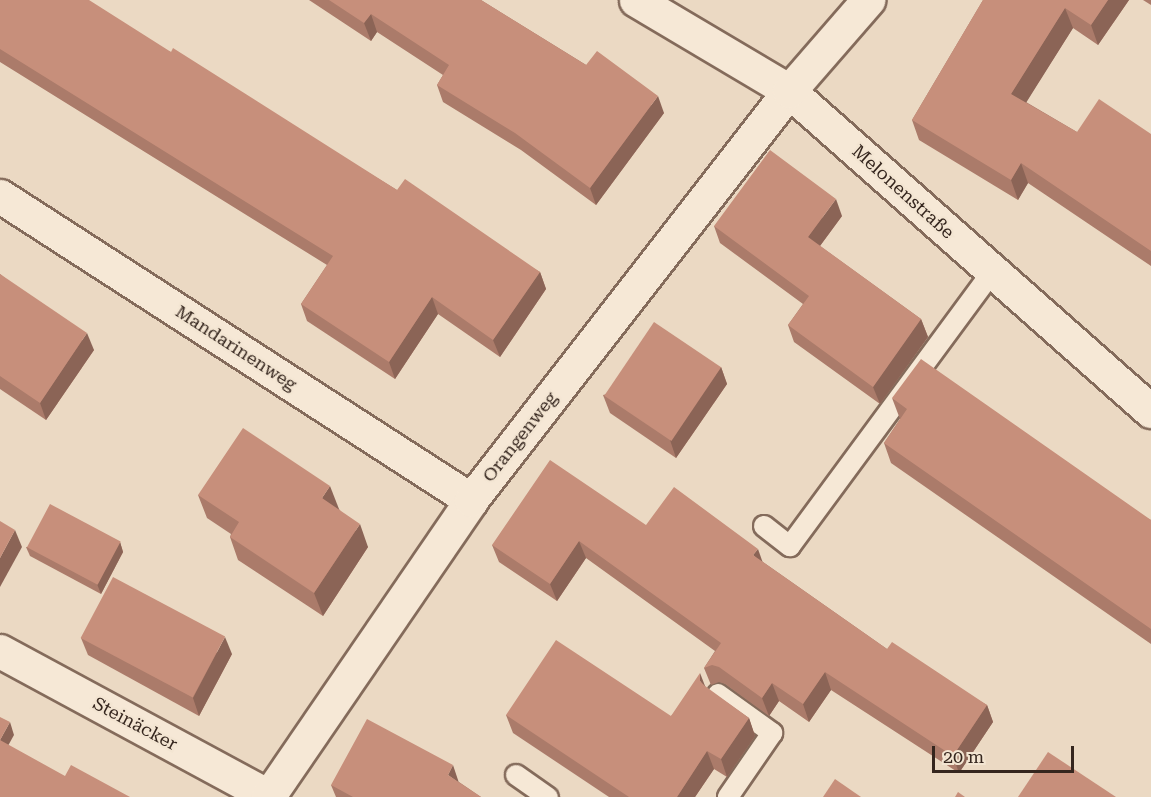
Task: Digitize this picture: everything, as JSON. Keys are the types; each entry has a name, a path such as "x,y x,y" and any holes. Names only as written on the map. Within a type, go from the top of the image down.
{"street":[{"name":"Melonenstraße","path":"636,0 789,91 1151,411"},
{"name":"Orangenweg","path":"269,797 471,500 789,91 868,0"},
{"name":"Mandarinenweg","path":"0,196 471,500"},
{"name":"Steinäcker","path":"0,651 269,797"}],"lane":[{"path":"764,526 790,546 993,272"},
{"path":"718,694 772,733 728,797"},
{"path":"516,775 548,797"}],"building":[{"path":"0,0 89,0 171,52 173,48 397,190 405,179 540,272 493,340 432,297 389,362 301,304 333,256 0,49"},
{"path":"329,0 481,0 586,65 597,51 658,96 590,188 515,133 437,85 449,65 371,14 364,23"},
{"path":"983,0 1108,0 1091,25 1065,8 1011,94 1077,132 1099,99 1151,134 1151,251 1021,163 1011,180 912,120"},
{"path":"770,150 836,199 808,237 921,319 873,387 788,325 809,296 714,226"},
{"path":"0,274 87,333 40,403 0,376"},
{"path":"654,322 721,367 671,441 604,396"},
{"path":"921,359 1151,520 1151,629 884,443 907,409 892,398"},
{"path":"243,428 330,486 322,498 360,524 314,593 230,537 239,522 198,495"},
{"path":"550,460 646,525 674,487 758,549 753,555 887,649 892,642 987,705 953,756 825,672 803,704 772,683 762,698 719,667 712,665 704,668 721,643 579,541 550,584 492,545"},
{"path":"50,504 121,542 98,585 27,547"},
{"path":"0,521 15,530 0,558"},
{"path":"113,577 225,637 193,698 81,638"},
{"path":"556,640 671,716 700,673 700,681 705,686 749,718 721,759 707,751 677,797 629,797 506,715"},
{"path":"0,717 10,722 0,740"},
{"path":"367,719 453,765 448,775 481,797 353,797 331,785"},
{"path":"0,740 65,776 71,765 130,797 0,797"},
{"path":"1048,752 1116,797 1018,797"},
{"path":"835,779 861,797 823,797"},
{"path":"958,792 965,797 955,797"}]}
